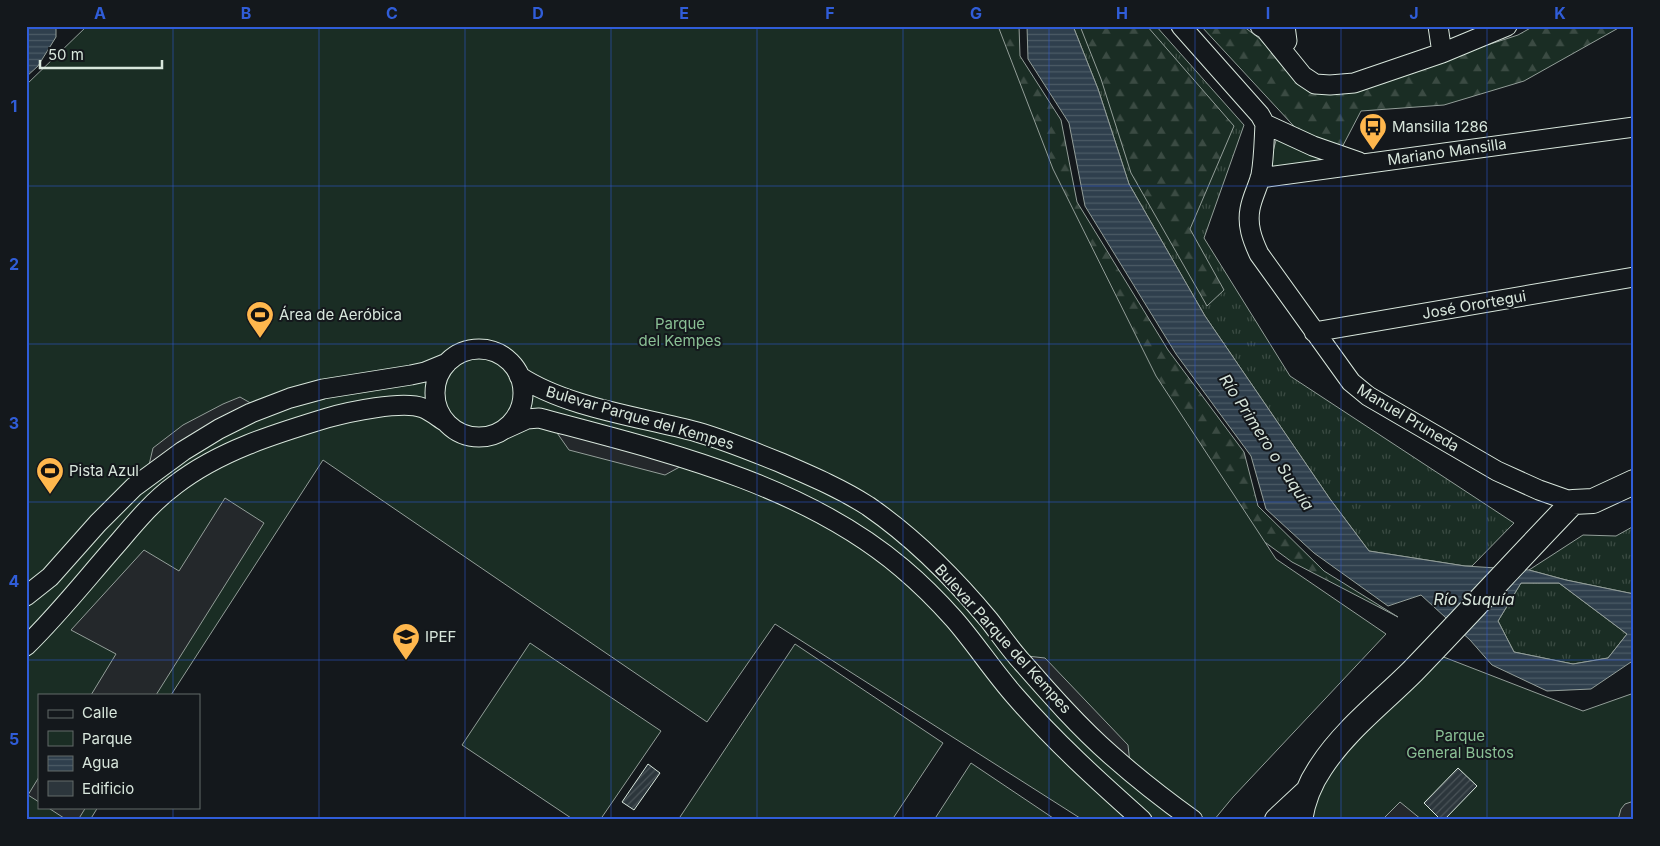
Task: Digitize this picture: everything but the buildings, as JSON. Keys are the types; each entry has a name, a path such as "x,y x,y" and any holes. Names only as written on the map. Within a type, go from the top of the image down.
{"main road":[{"path":"1300,820 1308,791 1320,767 1331,753 1573,502 1593,501 1634,482"},
{"path":"1277,820 1308,791"}],"street":[{"path":"1181,26 1260,115 1265,124 1313,146 1363,163"},
{"path":"1260,26 1303,76 1315,84 1330,85 1354,83 1442,53 1507,26"},
{"path":"1281,49 1286,41 1286,26"},
{"path":"1438,26 1442,53"},
{"name":"Manuel Pruneda","path":"1265,124 1260,178 1250,208 1249,225 1253,240 1259,254 1351,382 1368,396 1497,470 1538,490 1573,502"},
{"name":"Mariano Mansilla","path":"1260,178 1634,127"},
{"name":"José Orortegui","path":"1314,332 1634,278"},
{"path":"26,646 58,613 133,525 155,503 180,481 218,458 249,444 342,414 406,405 423,408 446,422 456,431 468,436 494,435 515,418 521,405 523,390 519,376 512,364 500,355 487,350 472,350 458,354 447,363 439,373 435,392 438,411 446,422"},
{"path":"26,596 50,577 98,523 134,487 183,450 219,429 251,413 290,398 323,389 411,375 431,370 447,363"},
{"name":"Bulevar Parque del Kempes","path":"519,376 542,390 578,402 728,441 814,477 868,507 903,533 939,565 988,620 1020,660 1090,735 1111,755 1193,820"},
{"name":"Bulevar Parque del Kempes","path":"505,428 527,419 539,418 652,448 793,498 852,532 901,567 929,592 1015,696 1061,746 1090,775 1142,820"}],"green space":[{"name":"Parque del Kempes","path":"87,26 998,26 1053,169 1156,376 1276,559 1386,634 1233,797 1214,820 1083,820 775,624 707,722 323,460 172,694 38,694 38,808 97,808 90,820 26,820 26,85"},
{"path":"898,26 1019,26 1020,56 1061,120 1077,202 1168,350 1244,452 1258,506 1324,571 1398,617 1292,562 1165,469"},
{"path":"1073,26 1156,26 1244,125 1204,238 1290,376 1514,523 1472,566 1369,551 1330,499 1205,316 1129,184 1098,89"},
{"path":"1080,26 1147,26 1234,126 1190,229 1224,290 1207,306 1131,173 1101,79"},
{"path":"1201,26 1243,26 1260,39 1291,75 1352,89 1518,35 1534,26 1622,26 1524,81 1444,105 1361,111 1338,155 1303,136"},
{"path":"1278,133 1343,161 1268,170"},
{"path":"1634,526 1634,594 1566,580 1529,570 1583,535 1616,536"},
{"path":"1521,583 1559,583 1627,634 1608,658 1573,664 1514,652 1498,621"},
{"path":"530,643 661,731 600,820 574,820 462,745"},
{"path":"795,644 943,743 892,820 678,820"},
{"name":"Parque General Bustos","path":"1441,656 1583,711 1634,693 1634,820 1312,820 1315,797 1336,763"},
{"path":"971,763 1056,820 934,820"}],"shaded area":[{"path":"240,397 254,405 149,465 153,448 183,425"},
{"path":"555,430 685,464 665,475 569,450"},
{"path":"225,498 264,523 157,694 92,694 116,654 71,630 144,550 179,571"},
{"path":"1027,656 1045,658 1128,745 1130,763"},
{"path":"38,779 38,801 28,795"},
{"path":"1400,802 1422,820 1382,820"},
{"path":"1634,802 1634,820 1618,820 1621,809 1625,804"},
{"path":"49,808 85,808 78,820 67,820"}],"water":[{"path":"26,26 56,26 56,37 38,66 26,77"},
{"name":"Río Suquía","path":"1027,26 1073,26 1098,89 1129,184 1205,316 1330,499 1369,551 1465,566 1529,570 1566,580 1634,594 1634,660 1591,689 1547,691 1492,665 1470,640 1421,595 1388,606 1314,553 1266,509 1251,456 1176,354 1085,206 1069,123 1028,59","holes":["1521,583 1559,583 1627,634 1608,658 1573,664 1514,652 1498,621"]}],"place":[{"name":"Mansilla 1286","path":"1373,151"},
{"name":"Área de Aeróbica","path":"260,339"},
{"name":"Pista Azul","path":"50,495"},
{"name":"IPEF","path":"406,661"}],"water label":[{"name":"Río Primero o Suquía","path":"1267,442"}]}
